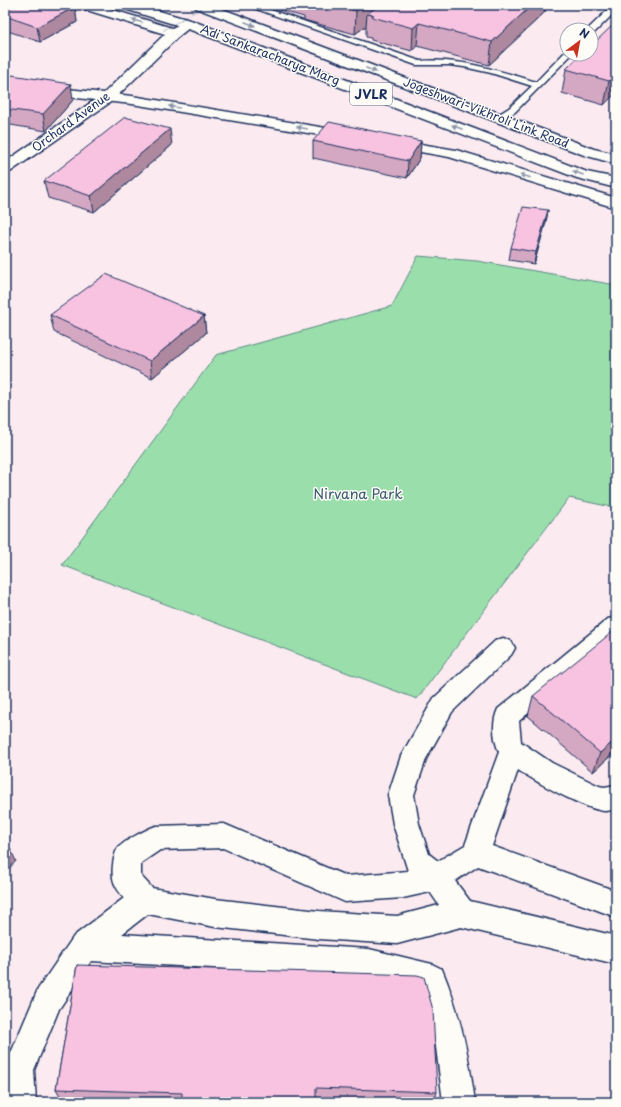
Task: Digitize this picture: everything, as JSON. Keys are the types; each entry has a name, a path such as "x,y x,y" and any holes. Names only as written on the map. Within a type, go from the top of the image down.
{"street":[{"path":"84,5 169,32"},
{"name":"Adi Sankaracharya Marg","path":"126,5 188,24 582,175 616,183"},
{"name":"Jogeshwari-Vikhroli Link Road","path":"200,5 589,152 616,159"},
{"name":"Orchard Avenue","path":"5,169 107,98 169,32 188,24"},
{"path":"5,82 49,91 132,100 365,139"},
{"path":"381,141 450,153 616,203"},
{"path":"616,626 507,716 507,738 512,751 536,767 581,790 604,799 616,797"},
{"path":"461,913 436,877 418,862 406,824 401,795 414,756 443,705 503,648"},
{"path":"512,751 476,853 436,877 403,885 345,889 224,836 156,838 128,857 127,880 144,900 222,914 319,925 397,930 461,913 616,950"},
{"path":"476,853 616,904"},
{"path":"20,1102 19,1070 48,999 84,946 144,900"},
{"path":"84,946 369,963 432,979 442,1003 452,1046 459,1102"}],"lane":[{"path":"249,5 357,38 418,62 442,61 461,63 538,85"},
{"path":"605,5 616,6"},
{"path":"599,23 616,6"},
{"path":"500,118 512,110 560,62"}],"path":[{"path":"169,32 206,5"}],"green space":[{"name":"Nirvana Park","path":"418,256 477,261 616,285 616,508 569,498 417,699 62,565 216,355 392,306"}],"building":[{"path":"5,5 68,5 75,7 37,27 5,16"},
{"path":"334,5 365,5 356,11"},
{"path":"379,5 532,5 492,42 419,23 413,28 372,17 374,15 367,14"},
{"path":"616,22 616,74 609,81 566,69 573,62 599,62 599,38"},
{"path":"5,74 71,84 43,114 5,109"},
{"path":"125,117 170,129 91,196 44,181"},
{"path":"329,122 421,141 408,161 313,141"},
{"path":"523,207 548,210 536,252 511,248"},
{"path":"106,274 204,316 150,361 50,315"},
{"path":"616,629 616,739 600,753 533,696"},
{"path":"77,965 417,975 424,977 433,1010 437,1092 316,1088 316,1102 182,1102 182,1093 56,1089"}]}
